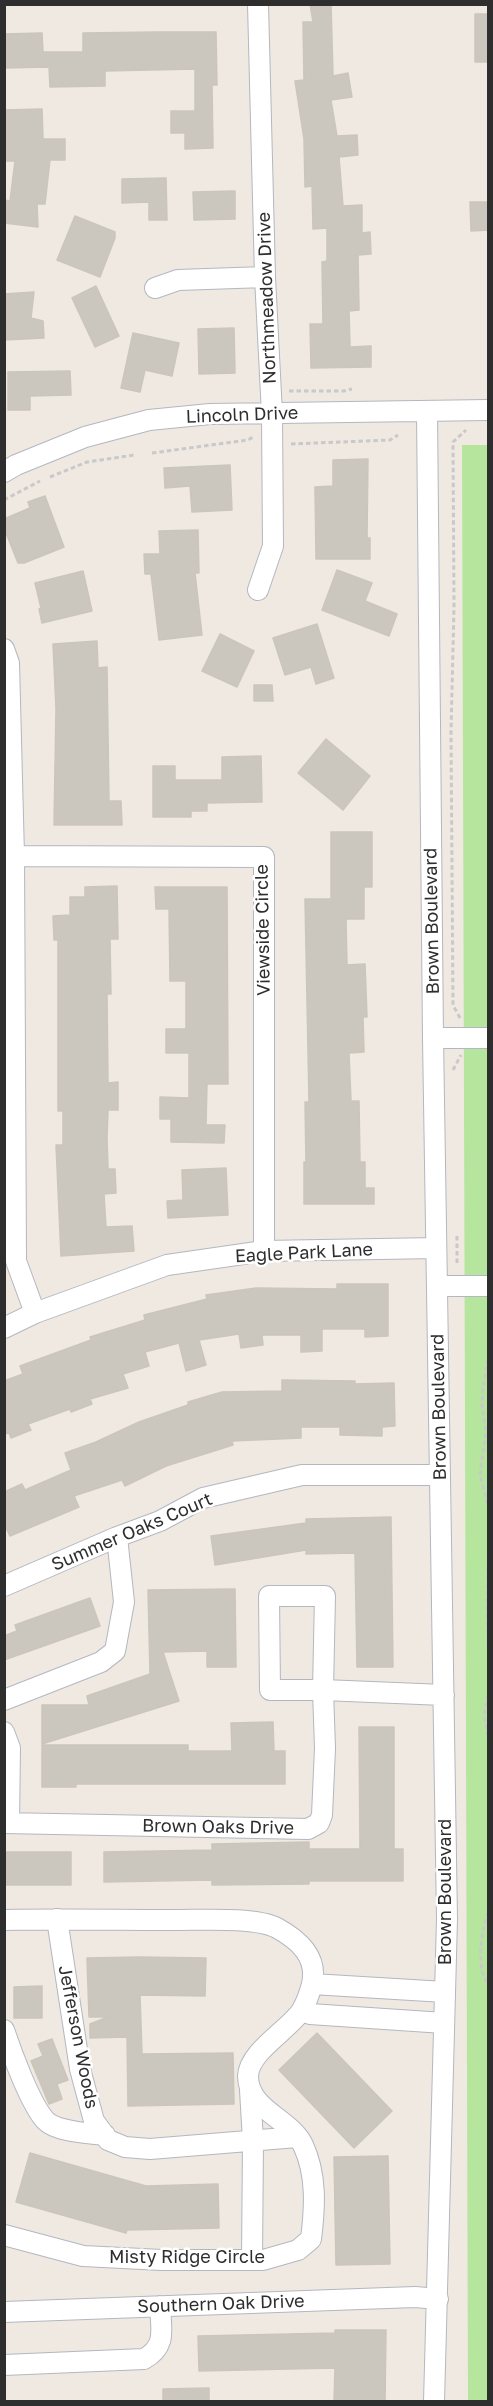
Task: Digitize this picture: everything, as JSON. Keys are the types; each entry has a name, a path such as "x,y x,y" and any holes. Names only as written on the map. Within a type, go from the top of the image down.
{"street":[{"name":"Northmeadow Drive","path":"258,4 265,277 272,414 273,546 258,590"},
{"path":"155,288 178,280 265,277"},
{"name":"Brown Boulevard","path":"428,411 433,1038 447,1919 434,2402"},
{"name":"Lincoln Drive","path":"4,472 85,437 149,420 210,414 489,411"},
{"path":"4,649 9,663 14,856 16,1261 35,1313"},
{"name":"Viewside Circle","path":"14,856 264,857 264,1251"},
{"path":"433,1038 489,1038"},
{"name":"Eagle Park Lane","path":"4,1328 35,1313 167,1265 264,1251 436,1248"},
{"path":"437,1286 489,1286"},
{"name":"Summer Oaks Court","path":"4,1586 160,1521 203,1497 302,1475 440,1475"},
{"path":"4,1700 101,1662 115,1651 124,1602 117,1537"},
{"path":"323,1690 325,1596 269,1596 270,1690 444,1695"},
{"name":"Brown Oaks Drive","path":"7,1823 308,1829 319,1823 322,1815 326,1748 323,1690"},
{"path":"4,1731 10,1748 7,1823"},
{"name":"Jefferson Woods","path":"57,1919 80,2069 94,2121 105,2135"},
{"path":"4,1920 235,1920 275,1927 306,1949 313,1967 312,1984 302,2011 255,2059 248,2074 253,2141 252,2260"},
{"path":"312,1984 445,1992"},
{"path":"302,2011 310,2014 444,2023"},
{"path":"4,2030 35,2104 46,2121 77,2132 105,2135 108,2140 125,2147 150,2149 297,2137"},
{"name":"Misty Ridge Circle","path":"4,2235 83,2256 162,2260 263,2260 298,2250 311,2239 316,2198 309,2163 297,2137 259,2103 250,2090"},
{"name":"Southern Oak Drive","path":"4,2312 415,2297 438,2299"},
{"path":"4,2365 144,2359 155,2353 161,2341 160,2306"}],"path":[{"path":"289,391 352,389"},
{"path":"461,433 453,442 454,607 451,732 453,1005 461,1020"},
{"path":"152,453 248,440 260,434"},
{"path":"286,444 390,440 398,435"},
{"path":"50,477 87,462 134,455"},
{"path":"4,500 40,481"},
{"path":"489,1359 483,1388 482,1405 486,1432 480,1475 489,1505"},
{"path":"489,1561 487,1607 489,1651"},
{"path":"489,1695 484,1715 489,1737"},
{"path":"489,1912 482,1943 484,1979 489,1984"}],"green space":[{"path":"462,445 488,445 488,2402 468,2401"}],"building":[{"path":"310,4 331,4 333,76 348,73 352,97 331,100 337,136 357,135 358,155 339,157 343,206 362,205 362,233 370,232 371,254 358,255 359,310 349,311 350,347 371,346 371,367 311,368 310,324 323,324 322,262 327,261 327,228 313,229 312,186 305,187 304,139 295,81 304,80 303,22 313,22"},
{"path":"475,14 489,14 489,62 475,62"},
{"path":"216,32 217,85 212,85 213,148 185,149 185,133 171,133 171,111 195,111 195,69 105,71 105,86 50,87 49,67 4,68 4,34 42,33 43,52 83,52 83,33"},
{"path":"42,109 43,139 65,139 65,160 50,160 45,204 37,204 38,227 4,223 4,200 10,201 15,161 4,161 4,110"},
{"path":"166,178 167,220 149,220 149,202 122,203 122,179"},
{"path":"235,191 235,219 194,220 193,192"},
{"path":"470,202 489,202 489,230 471,231"},
{"path":"75,216 115,232 115,238 100,277 57,260"},
{"path":"96,286 119,336 95,347 72,298"},
{"path":"34,292 31,318 43,321 44,338 4,340 4,294"},
{"path":"234,328 235,373 199,374 198,329"},
{"path":"133,333 179,343 172,376 145,370 140,392 121,388"},
{"path":"70,371 71,395 30,396 30,410 8,410 8,372"},
{"path":"368,459 367,538 370,538 370,559 316,559 315,487 333,486 333,460"},
{"path":"230,465 232,510 192,512 190,486 165,488 164,468"},
{"path":"45,496 64,547 24,563 18,563 4,528 4,519 30,508 28,502"},
{"path":"198,530 199,573 195,573 202,635 159,640 151,574 145,574 144,554 160,554 159,531"},
{"path":"337,570 372,583 365,601 397,614 389,636 322,610"},
{"path":"83,571 92,611 42,623 35,583"},
{"path":"317,624 334,678 316,684 311,667 285,675 273,638"},
{"path":"220,634 254,651 237,687 202,671"},
{"path":"97,641 98,668 107,667 109,801 121,801 122,825 54,825 56,709 53,644"},
{"path":"254,685 272,685 273,701 254,701"},
{"path":"326,739 370,776 343,810 298,773"},
{"path":"261,756 262,802 207,803 207,811 191,811 191,817 153,817 153,766 175,766 175,780 222,780 222,757"},
{"path":"331,832 372,832 372,887 364,887 364,919 346,919 347,965 365,964 367,1017 363,1017 364,1052 349,1053 351,1101 359,1101 360,1162 365,1162 365,1188 374,1188 374,1204 304,1204 305,1102 309,1102 305,899 331,899"},
{"path":"117,886 118,939 110,939 111,994 107,994 108,1083 118,1082 118,1110 108,1110 107,1138 108,1169 115,1169 116,1193 104,1194 106,1227 132,1226 134,1251 61,1256 56,1145 63,1145 63,1111 58,1111 58,940 54,940 53,916 70,915 70,897 85,897 85,887"},
{"path":"155,887 227,887 228,1084 207,1084 206,1125 225,1125 224,1143 171,1142 171,1119 160,1119 160,1097 189,1098 189,1053 166,1053 166,1029 186,1029 186,981 170,981 169,909 156,909"},
{"path":"226,1168 228,1215 168,1218 167,1201 183,1200 182,1170"},
{"path":"337,1284 388,1284 388,1336 365,1337 365,1329 322,1329 322,1351 301,1352 301,1335 262,1335 263,1345 241,1348 239,1334 199,1340 206,1365 186,1371 179,1343 145,1352 149,1366 123,1374 128,1388 90,1399 92,1404 71,1412 70,1409 28,1424 31,1430 11,1438 9,1433 4,1434 4,1381 23,1374 20,1366 91,1340 90,1337 145,1320 144,1315 207,1299 206,1295 256,1288 337,1289"},
{"path":"282,1380 355,1381 355,1384 394,1383 395,1426 382,1427 382,1436 340,1435 340,1427 301,1427 301,1438 232,1441 233,1445 166,1466 125,1486 122,1480 74,1496 79,1507 10,1536 4,1524 4,1492 22,1484 25,1490 71,1470 65,1453 96,1442 139,1422 188,1405 188,1402 222,1392 282,1391"},
{"path":"391,1517 393,1667 357,1667 355,1553 306,1554 306,1550 215,1565 211,1536 306,1523 306,1519"},
{"path":"235,1589 236,1667 207,1667 207,1651 163,1652 179,1701 42,1744 42,1705 89,1705 87,1696 150,1674 148,1590"},
{"path":"90,1598 100,1626 4,1660 4,1636 17,1631 15,1625"},
{"path":"273,1722 274,1751 285,1751 285,1784 76,1784 76,1787 42,1787 42,1745 188,1745 188,1751 232,1751 231,1723"},
{"path":"359,1727 394,1727 394,1849 403,1849 403,1881 309,1881 309,1884 212,1885 212,1880 104,1882 104,1852 212,1850 212,1844 309,1842 309,1849 360,1849"},
{"path":"4,1852 71,1852 71,1885 4,1885"},
{"path":"87,1958 206,1958 205,1996 140,1995 142,2054 233,2053 234,2104 128,2106 127,2037 90,2038 90,2024 108,2017 89,2017"},
{"path":"42,1986 42,2018 14,2018 14,1987"},
{"path":"317,2033 392,2111 354,2148 279,2070"},
{"path":"52,2039 68,2080 57,2084 62,2099 49,2104 31,2061 43,2056 38,2044"},
{"path":"30,2153 146,2186 218,2184 219,2228 127,2230 126,2233 16,2202"},
{"path":"388,2156 390,2264 336,2265 334,2157"},
{"path":"335,2330 386,2330 385,2402 334,2402 335,2368 199,2371 198,2336 335,2333"},
{"path":"209,2388 209,2402 163,2402 163,2389"}]}
